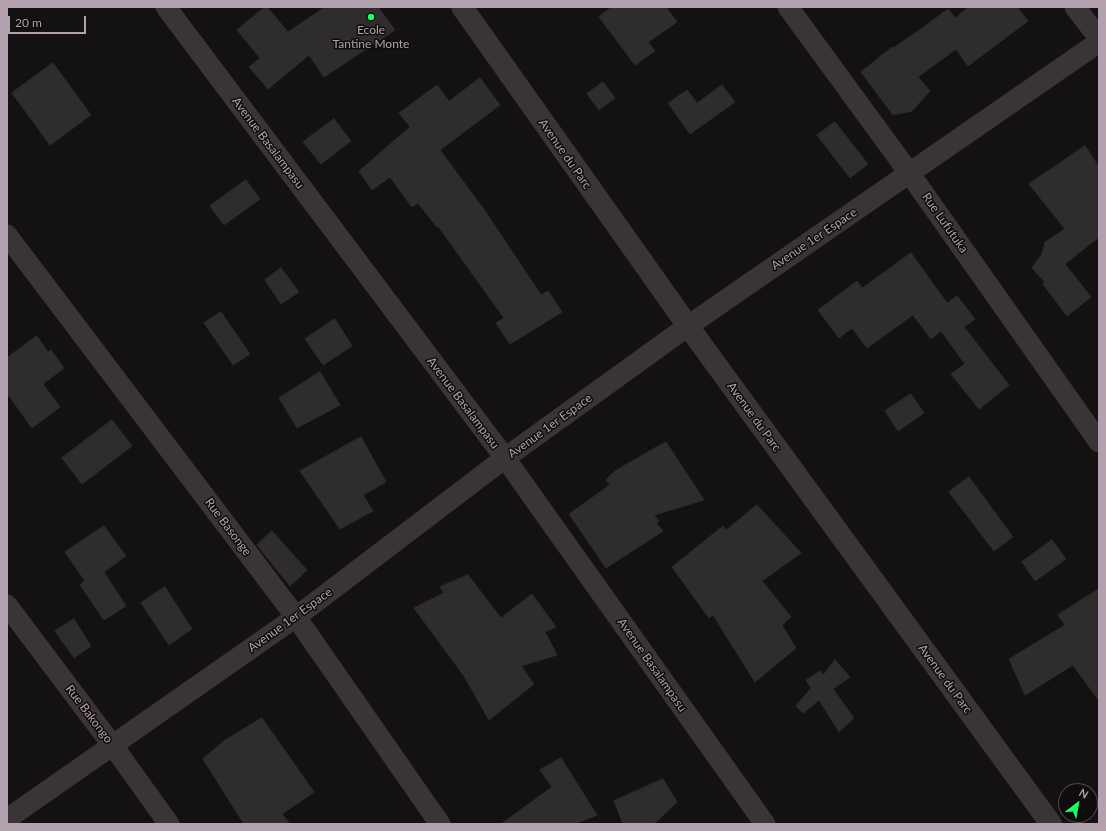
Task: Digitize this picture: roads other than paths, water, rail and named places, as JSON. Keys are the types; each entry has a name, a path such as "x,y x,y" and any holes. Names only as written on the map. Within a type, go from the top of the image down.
{"street":[{"name":"Avenue Basalampasu","path":"166,7 505,458 765,824"},
{"name":"Avenue du Parc","path":"462,7 688,326 1051,824"},
{"name":"Rue Lufutuka","path":"788,7 910,174 1099,442"},
{"path":"1075,7 1099,38"},
{"name":"Avenue 1er Espace","path":"7,819 296,617 505,458 688,326 1099,42"},
{"name":"Rue Basonge","path":"7,235 296,617 440,824"},
{"name":"Rue Bakongo","path":"7,605 168,824"}],"place":[{"name":"Ecole Tantine Monte","path":"371,17"}]}
